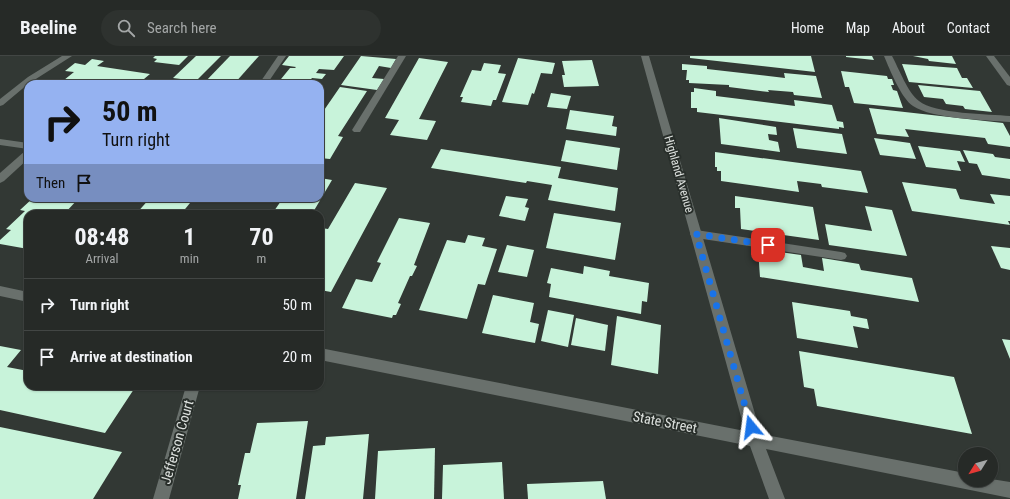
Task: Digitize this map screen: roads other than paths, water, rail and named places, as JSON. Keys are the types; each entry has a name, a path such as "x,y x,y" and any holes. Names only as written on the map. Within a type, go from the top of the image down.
{"street":[{"path":"31,80 68,56"},
{"path":"266,80 282,56"},
{"path":"357,130 402,56"},
{"name":"Highland Avenue","path":"645,56 755,440 777,499"},
{"path":"888,56 912,101 920,107 933,110 1010,119"},
{"path":"990,56 1010,82"},
{"path":"0,103 24,85"},
{"path":"0,142 24,145"},
{"path":"0,179 24,157"},
{"path":"696,234 841,256"},
{"path":"0,291 24,296"},
{"name":"State Street","path":"324,355 1010,490"},
{"name":"Jefferson Court","path":"162,499 192,390"}]}
